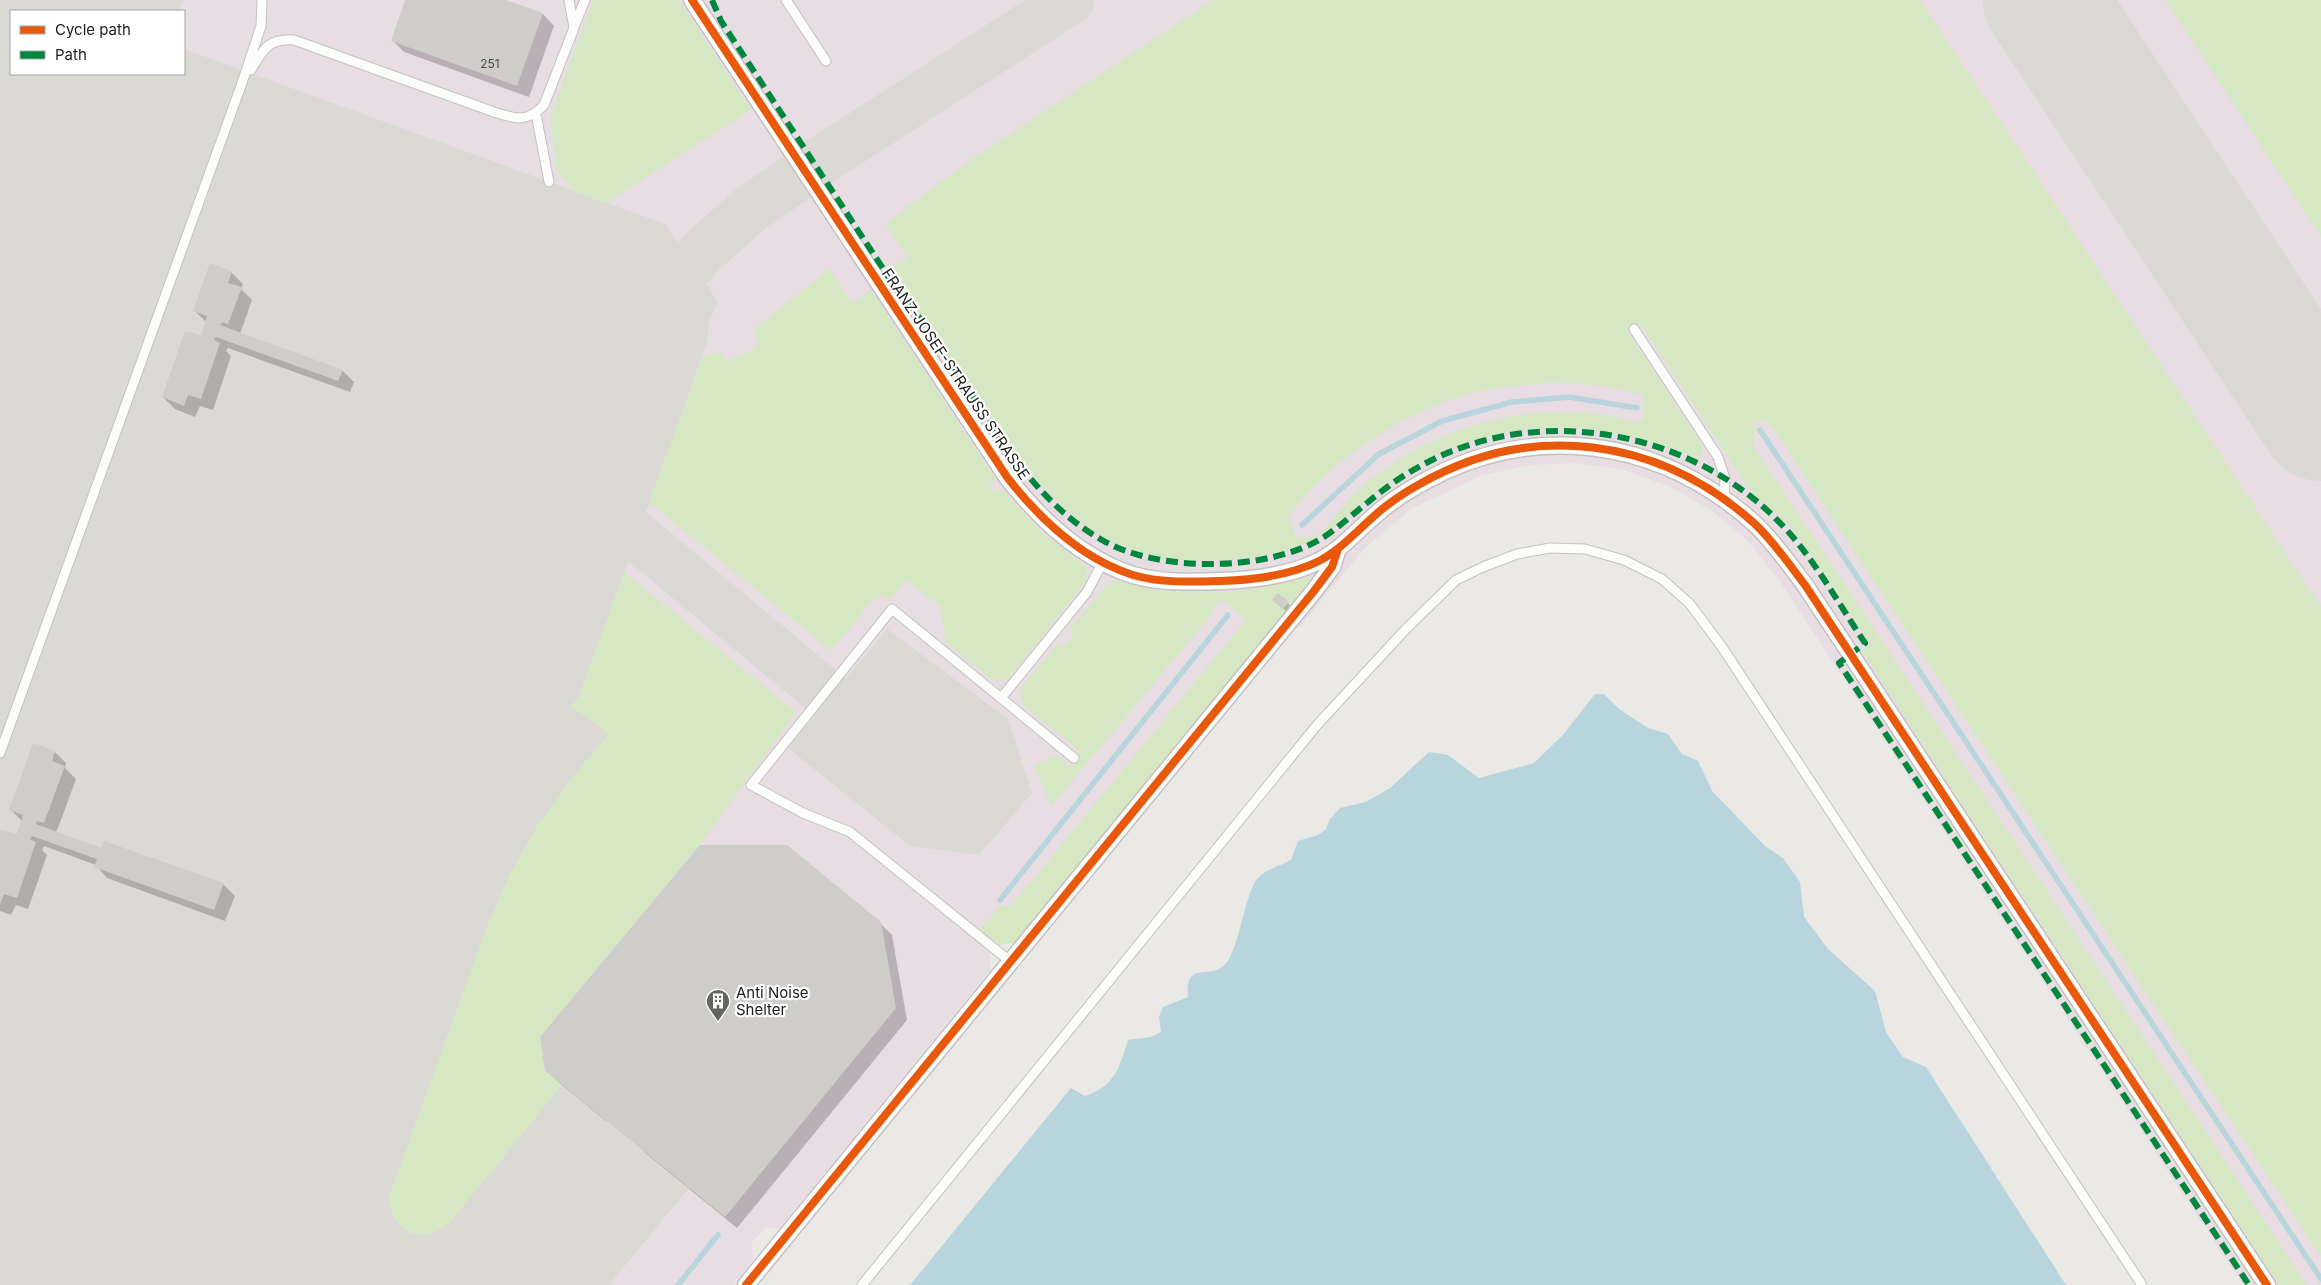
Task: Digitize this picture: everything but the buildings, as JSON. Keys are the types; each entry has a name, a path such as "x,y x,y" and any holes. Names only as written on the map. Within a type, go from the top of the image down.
{"street":[{"name":"FRANZ-JOSEF-STRAUSS STRASSE","path":"692,0 1007,477 1037,512 1062,534 1103,562 1134,575 1153,579 1241,580 1266,577 1304,567 1338,549"},
{"path":"746,1285 1314,591 1332,567 1338,549 1384,508 1417,486 1457,466 1519,449 1558,445 1631,454 1671,468 1693,479 1757,526 1805,585 2267,1285"}],"lane":[{"path":"0,754 242,83 261,26 262,0"},
{"path":"569,0 574,28"},
{"path":"242,83 264,48 280,39 294,40 494,112 514,118 528,117 536,114 544,105 585,0"},
{"path":"786,0 826,61"},
{"path":"536,114 548,182"},
{"path":"1634,329 1718,457 1725,479 1724,500"},
{"path":"862,1285 1317,726 1405,630 1456,580 1483,566 1517,554 1550,548 1585,548 1624,560 1662,579 1690,604 1722,646 2142,1285"},
{"path":"1001,698 1087,592 1103,562"},
{"path":"1011,962 850,832 803,813 751,785 892,609 1074,758"}],"shaded area":[{"path":"0,0 2321,0 2321,1285 2243,1285 1779,580 1747,540 1712,511 1673,488 1624,470 1575,463 1528,465 1480,476 1411,509 1365,548 1298,629 1281,614 999,941 989,954 991,969 779,1229 766,1227 752,1242 753,1260 733,1285 0,1285"},
{"path":"0,0 184,0 179,10 10,10 10,75 185,75 185,49 665,224 718,302 709,322 706,346 579,697 571,706 609,734 572,778 538,825 511,872 488,924 389,1197 394,1219 411,1233 486,1178 562,1085 688,1189 609,1285 0,1285"},
{"path":"887,629 1008,719 1032,793 979,855 910,846 788,748"}],"green space":[{"path":"593,0 679,0 751,110 606,203 575,192 557,171 550,118"},
{"path":"1213,0 1920,0 2321,607 2321,1257 1774,430 1765,420 1755,423 1754,447 2307,1285 2279,1285 1862,652 1870,644 1801,541 1781,517 1753,495 1640,324 1628,332 1701,444 1703,451 1700,459 1626,436 1578,429 1527,429 1461,445 1423,461 1390,482 1325,533 1289,549 1245,558 1200,561 1160,558 1147,555 1110,541 1086,526 1064,507 1025,467 889,270 908,258 885,224 969,161","holes":["1553,382 1604,386 1643,395 1644,418 1636,423 1606,415 1575,412 1542,413 1508,417 1475,425 1444,436 1415,450 1362,486 1318,534 1307,538 1296,537 1288,517 1312,488 1329,472 1369,441 1416,415 1440,404 1485,390"]},
{"path":"2165,0 2321,0 2321,237"},
{"path":"829,269 852,303 871,290 996,480 989,484 995,493 1002,489 1044,534 1086,567 1087,580 1008,679 995,681 989,678 946,642 940,606 906,580 890,600 881,596 872,601 831,651 649,502 703,356 722,352 726,362 756,348 754,333 758,326"},
{"path":"624,572 796,712 700,845 540,1037 545,1071 562,1085 450,1222 440,1230 419,1235 402,1227 396,1220 391,1209 389,1197 488,924 511,872 538,825 572,778 609,734 571,706 579,697"},
{"path":"1316,575 1015,943 998,945 980,929 1000,906 1010,906 1027,887 1245,621 1229,604 1222,601 1215,605 1207,620 1051,806 1034,766 1056,755 1069,766 1080,752 1024,706 1020,697 1021,688 1059,642 1065,646 1073,637 1069,630 1105,586 1114,581 1148,589 1212,593 1254,589"}],"water":[{"path":"1595,694 1604,694 1619,709 1648,728 1668,734 1682,754 1698,761 1712,791 1765,846 1783,858 1800,882 1804,917 1828,949 1875,991 1886,1032 1903,1057 1926,1067 2066,1285 910,1285 1071,1088 1085,1096 1103,1087 1114,1075 1128,1040 1151,1037 1161,1032 1159,1017 1163,1007 1188,997 1188,985 1195,974 1214,971 1221,968 1227,962 1236,942 1250,892 1255,883 1267,871 1291,860 1298,841 1318,835 1326,829 1330,819 1340,808 1366,802 1390,788 1429,752 1448,755 1479,778 1534,763 1563,735"}],"waterway":[{"path":"1302,525 1379,454 1442,421 1512,402 1569,397 1637,408"},
{"path":"1760,430 2321,1279"},
{"path":"1000,900 1228,615"},
{"path":"678,1285 718,1235"}],"taxiway":[{"path":"34,10 37,0"},
{"path":"268,1285 576,447 596,396 630,338 653,307 703,251 752,208 816,164 1070,0"},
{"path":"0,107 12,75"},
{"path":"576,447 580,475 593,500 966,810"},
{"path":"503,1285 667,1085"}],"runway":[{"path":"2044,0 2321,420"}],"marked path":[{"path":"712,0 721,21 899,293 933,336 987,420 1027,475 1074,521 1102,540 1125,551 1182,563 1213,564 1244,562 1274,557 1301,549 1324,537 1389,486 1428,462 1472,444 1519,434 1567,431 1614,436 1661,448 1705,467 1745,492 1793,537 1825,581 1865,643 1839,663 2249,1285"}],"cycle path":[{"path":"692,0 1007,477 1047,522 1079,548 1114,568 1143,578 1187,582 1245,580 1283,574 1319,561 1334,552 1383,508 1400,496 1461,464 1505,451 1549,446 1593,448 1636,456 1678,472 1718,495 1755,524 1775,546 1805,585 2267,1285"},
{"path":"746,1285 1314,591 1332,567 1338,549"}],"place":[{"name":"Anti Noise Shelter","path":"718,1022"}]}
